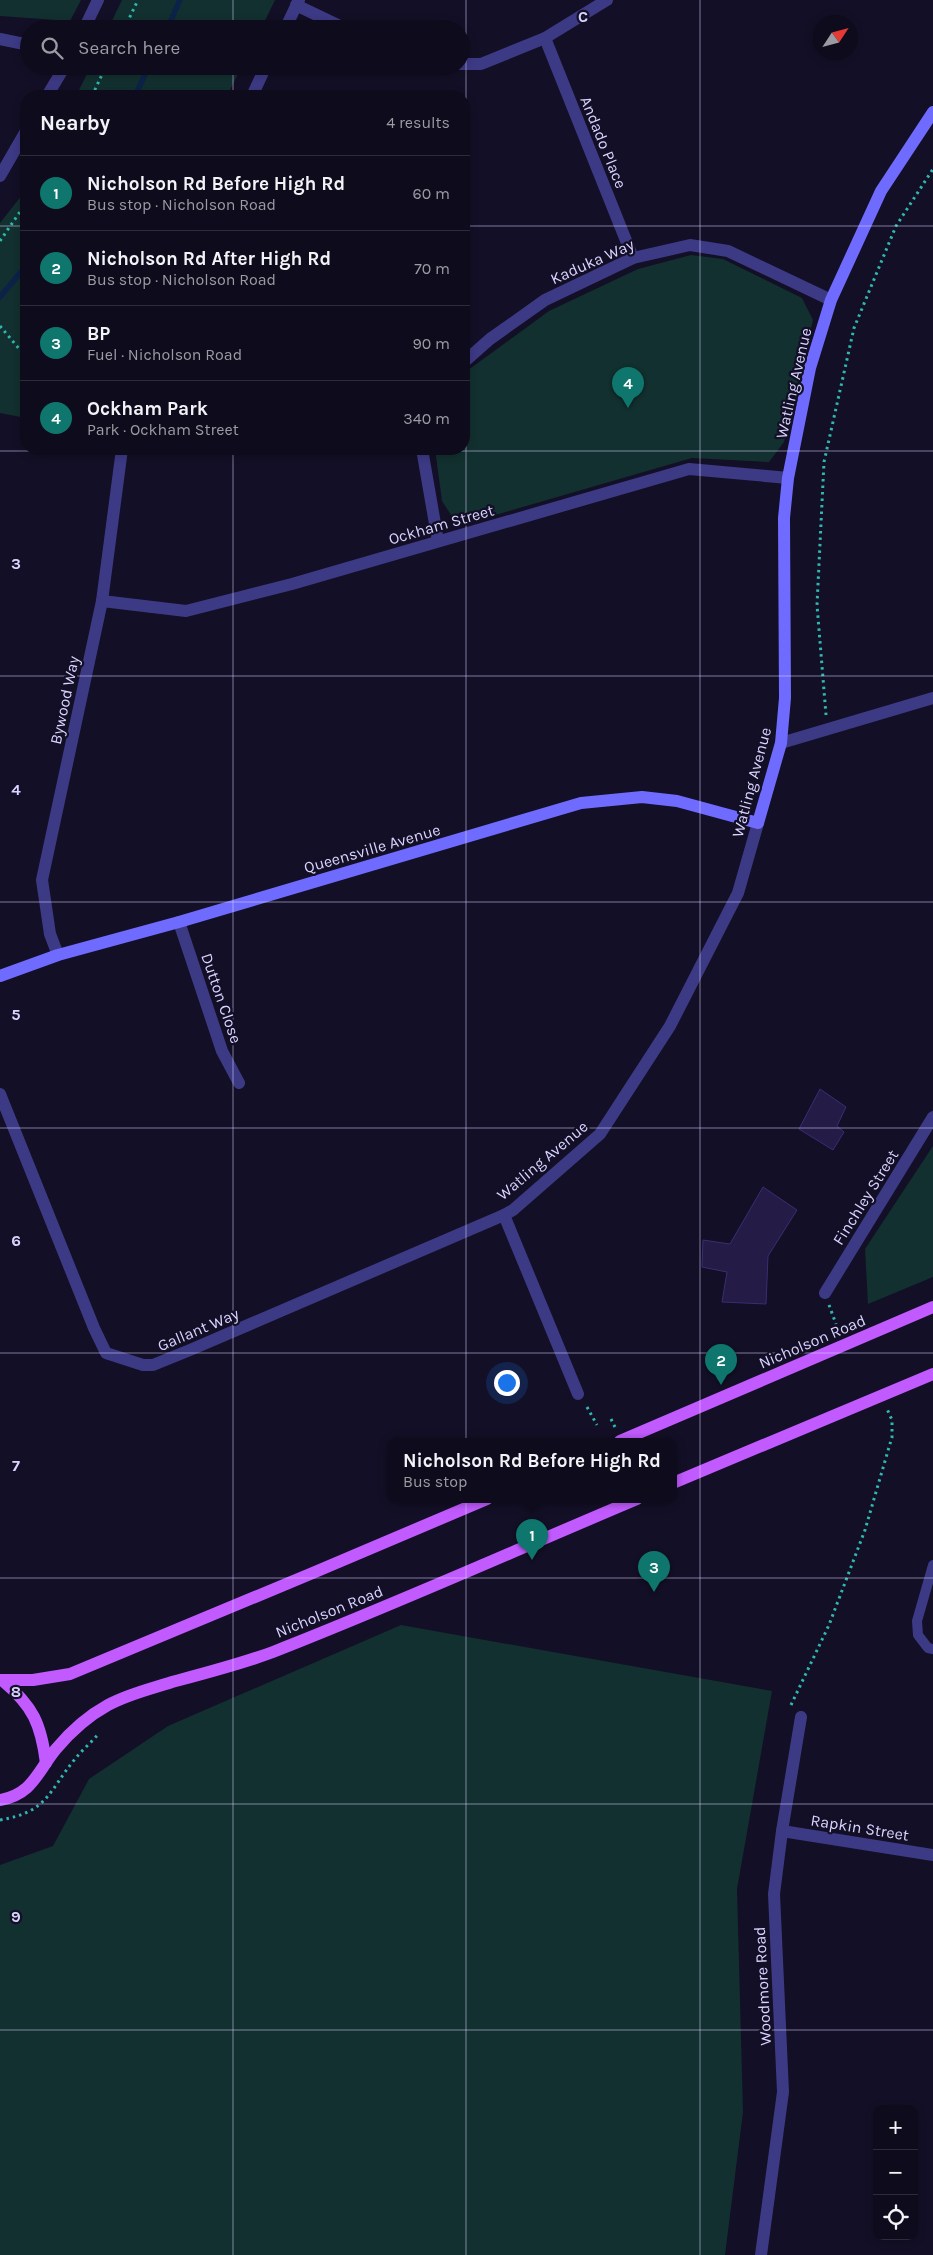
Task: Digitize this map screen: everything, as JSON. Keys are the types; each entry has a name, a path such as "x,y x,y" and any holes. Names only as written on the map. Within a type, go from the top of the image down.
{"main road":[{"name":"Nicholson Road","path":"627,1438 933,1307"},
{"path":"677,1481 933,1374"},
{"path":"1,1681 33,1680 70,1674 478,1503"},
{"name":"Nicholson Road","path":"0,1800 14,1797 24,1791 34,1782 46,1763 70,1733 89,1717 125,1697 271,1653 627,1503"},
{"path":"1,1681 30,1707 43,1738 46,1763"}],"street":[{"path":"88,20 98,0"},
{"path":"470,64 481,64 545,38 607,0"},
{"path":"289,20 297,3 329,20"},
{"name":"Andado Place","path":"545,38 633,258"},
{"path":"0,39 20,43"},
{"path":"51,90 60,75"},
{"path":"255,90 262,75"},
{"name":"Watling Avenue","path":"578,1394 504,1214 513,1210 600,1134 665,1035 738,893 782,743 785,698 784,518 788,478 810,368 831,300 881,191 933,112"},
{"path":"0,176 20,141"},
{"name":"Kaduka Way","path":"470,357 490,339 545,300 633,258 690,245 728,251 831,300"},
{"name":"Bywood Way","path":"58,955 50,934 42,880 102,600 121,455"},
{"path":"423,455 438,541"},
{"name":"Ockham Street","path":"102,600 186,611 292,584 690,469 788,478"},
{"path":"782,743 933,698"},
{"name":"Queensville Avenue","path":"0,976 58,955 179,922 581,803 642,797 660,799 677,801 758,823"},
{"name":"Dutton Close","path":"179,922 222,1052 239,1083"},
{"name":"Gallant Way","path":"0,1094 94,1328 106,1353 143,1365 153,1365 181,1354 504,1214"},
{"name":"Finchley Street","path":"825,1293 933,1118"},
{"name":"Woodmore Road","path":"761,2255 783,2092 774,1894 782,1830 801,1717"},
{"name":"Rapkin Street","path":"782,1830 933,1855"}],"lane":[{"path":"933,1565 917,1620 918,1635 928,1648 933,1649"}],"path":[{"path":"128,20 138,0"},
{"path":"95,90 102,75"},
{"path":"828,729 824,704 817,605 824,462 854,328 896,226 933,169"},
{"path":"0,241 20,212"},
{"path":"0,326 20,350"},
{"path":"801,1717 791,1704 829,1625 842,1591 865,1530 892,1437 892,1420 881,1396"},
{"path":"593,1417 597,1425"},
{"path":"0,1820 19,1817 40,1806 54,1790 75,1758 99,1733"}],"green space":[{"path":"0,0 81,0 71,20 0,16"},
{"path":"122,0 275,0 265,20 112,20"},
{"path":"86,75 238,75 230,90 79,90"},
{"path":"20,198 20,417 0,413 0,223"},
{"path":"691,255 723,259 802,298 813,320 784,442 769,462 692,458 471,522 451,515 442,501 436,455 470,455 470,369 549,311 638,269"},
{"path":"933,1146 933,1277 868,1304 865,1249"},
{"path":"401,1625 772,1691 737,1889 743,2112 725,2255 0,2255 0,1865 53,1846 89,1779 168,1726"}],"building":[{"path":"820,1089 846,1107 837,1126 844,1132 833,1150 799,1129"},
{"path":"763,1187 797,1210 768,1256 766,1304 722,1302 727,1272 702,1267 703,1240 730,1244"}],"waterway":[{"path":"171,20 180,0"},
{"path":"138,90 145,75"},
{"path":"0,297 20,273"}],"place":[{"name":"Ockham Park","path":"628,408"},
{"name":"Nicholson Rd After High Rd","path":"721,1385"},
{"name":"Nicholson Rd Before High Rd","path":"532,1560"},
{"name":"BP","path":"654,1592"}]}
